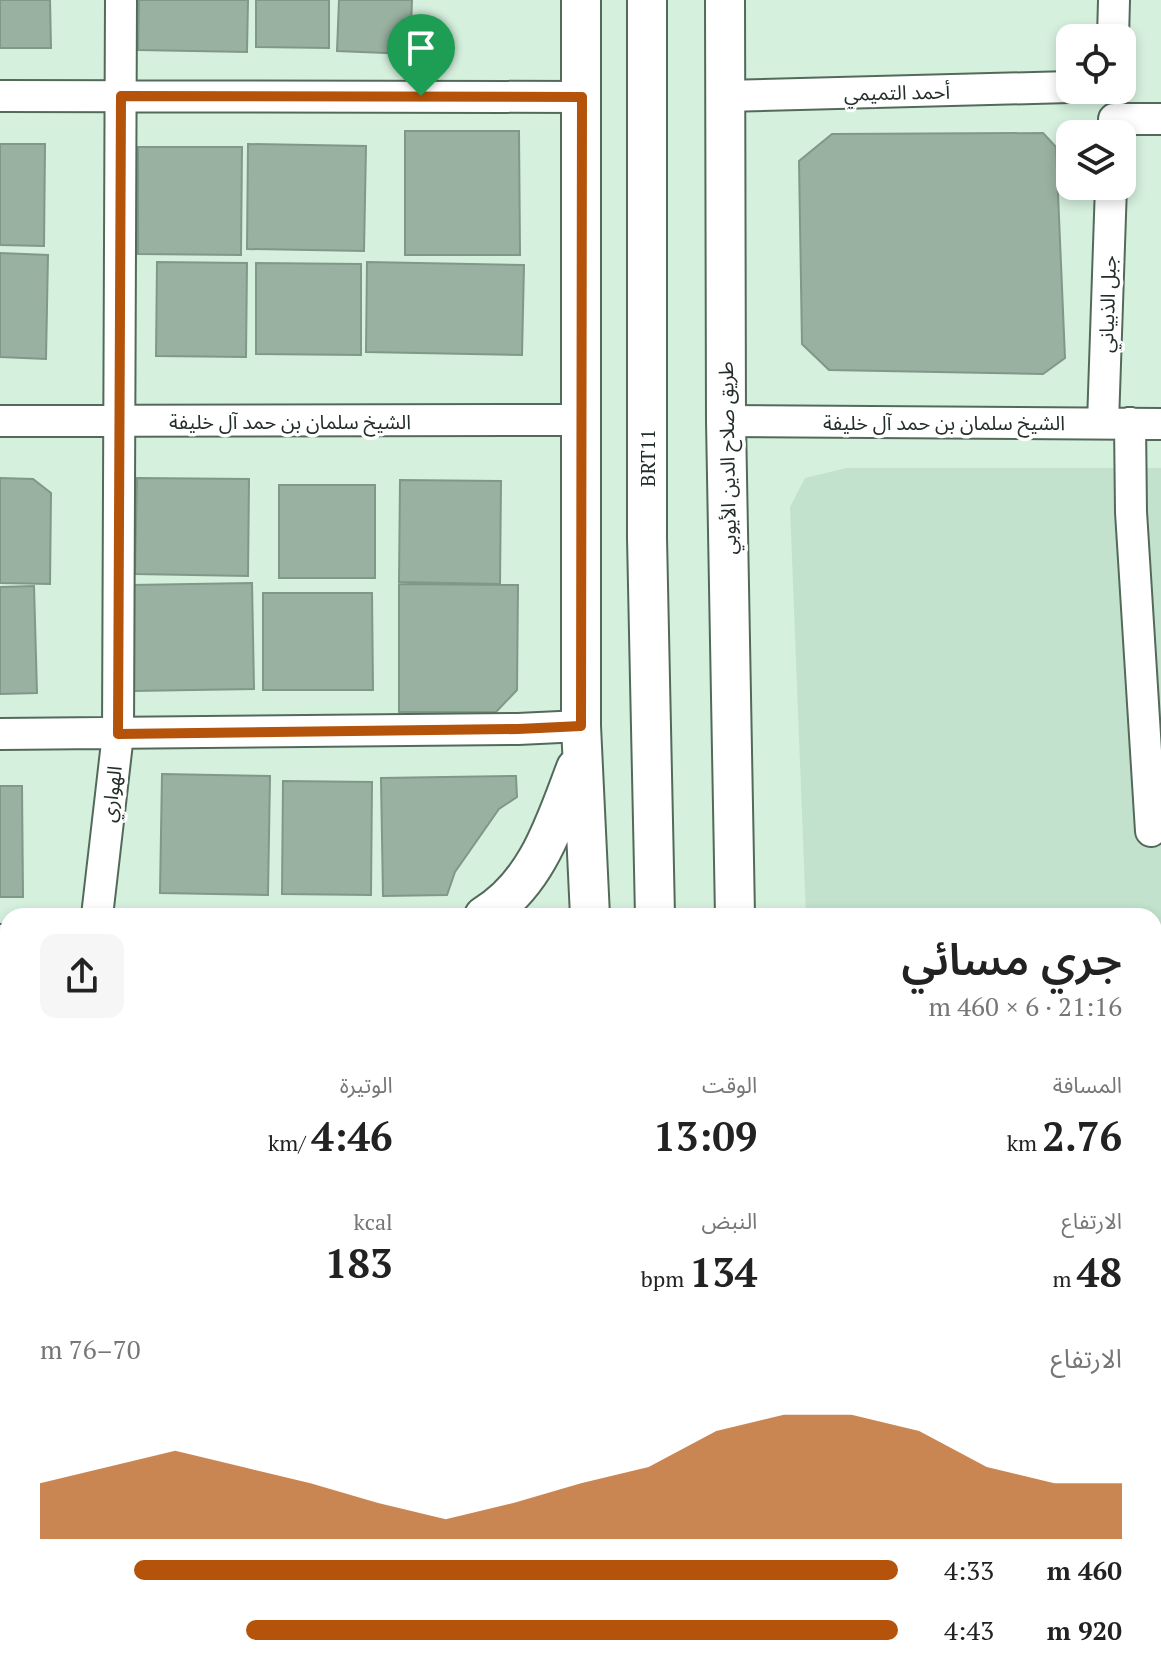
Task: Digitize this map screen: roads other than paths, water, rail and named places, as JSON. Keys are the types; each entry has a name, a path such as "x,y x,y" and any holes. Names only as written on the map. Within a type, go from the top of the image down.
{"main road":[{"path":"581,0 581,740 590,908"},
{"name":"BRT11","path":"647,0 647,538 655,908"},
{"name":"طريق صلاح الدين الأيوبي","path":"725,0 726,421 735,908"},
{"path":"498,908 516,890 542,853 581,740"}],"street":[{"name":"الهواري","path":"98,908 118,734 121,0"},
{"path":"1113,24 1114,0"},
{"name":"أحمد التميمي","path":"725,96 1056,87"},
{"path":"0,96 582,97"},
{"path":"1113,114 1161,119"},
{"name":"جبل الذبياني","path":"1111,200 1116,423 1131,512 1151,831"},
{"name":"الشيخ سلمان بن حمد آل خليفة","path":"0,421 580,420"},
{"name":"الشيخ سلمان بن حمد آل خليفة","path":"726,421 1161,424"},
{"path":"0,734 518,729 581,740"}]}
